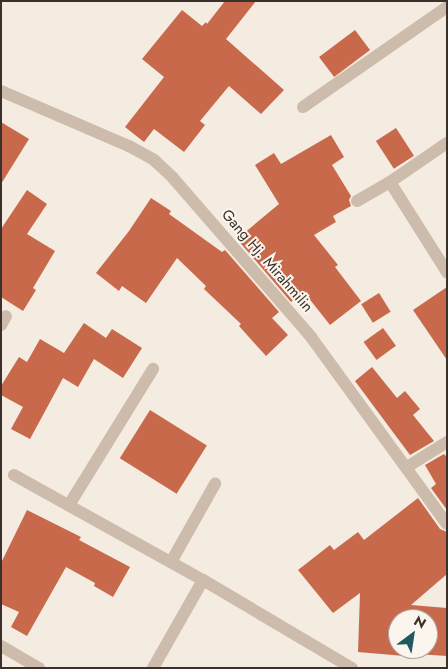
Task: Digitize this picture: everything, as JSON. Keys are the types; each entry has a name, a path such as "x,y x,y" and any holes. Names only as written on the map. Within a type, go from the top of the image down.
{"street":[{"path":"303,107 447,6"},
{"name":"Gang Hj. Mirahmilin","path":"1,91 130,146 154,160 173,178 311,337 407,466 447,524"},
{"path":"357,201 390,182 447,143"},
{"path":"390,182 447,272"},
{"path":"69,505 153,369"},
{"path":"407,466 447,442"},
{"path":"14,475 172,562 352,668"},
{"path":"172,562 215,484"},
{"path":"153,668 203,580"},
{"path":"1,646 39,668"}],"building":[{"path":"225,1 256,1 226,39 284,90 261,114 229,86 200,121 205,125 184,152 154,129 144,142 125,127 164,77 142,59 182,10 202,26 206,22 207,24"},
{"path":"355,30 370,50 334,77 319,57"},
{"path":"1,122 29,139 1,184"},
{"path":"396,128 414,156 394,169 376,141"},
{"path":"331,135 344,157 332,165 351,196 349,200 351,206 333,216 336,222 314,235 338,265 335,267 361,301 330,325 304,292 291,302 237,239 279,204 255,165 274,153 281,164"},
{"path":"27,190 47,204 27,234 55,251 33,288 36,290 23,311 1,297 1,229"},
{"path":"151,198 171,211 169,214 222,252 225,250 279,312 272,318 288,335 266,356 239,326 241,324 204,289 206,286 177,258 146,303 122,286 119,291 96,273 129,231"},
{"path":"447,287 447,360 413,310"},
{"path":"379,293 391,312 373,323 361,304"},
{"path":"84,323 106,338 112,329 142,348 123,378 94,359 78,387 63,378 30,439 11,429 23,407 1,395 1,386 19,357 27,362 40,339 64,353"},
{"path":"383,328 396,346 377,360 364,342"},
{"path":"372,367 397,398 405,391 420,409 413,415 434,441 410,455 355,381"},
{"path":"150,410 207,446 177,494 120,458"},
{"path":"444,454 447,457 447,510 431,488 436,484 425,465"},
{"path":"418,498 440,529 447,532 447,574 411,605 447,608 447,656 438,655 438,609 388,609 388,655 358,652 360,593 333,613 298,570 330,545 334,550 358,532 364,540"},
{"path":"27,510 81,537 79,540 130,567 113,597 94,586 95,583 66,567 27,636 11,627 19,612 1,604 1,563"}]}
